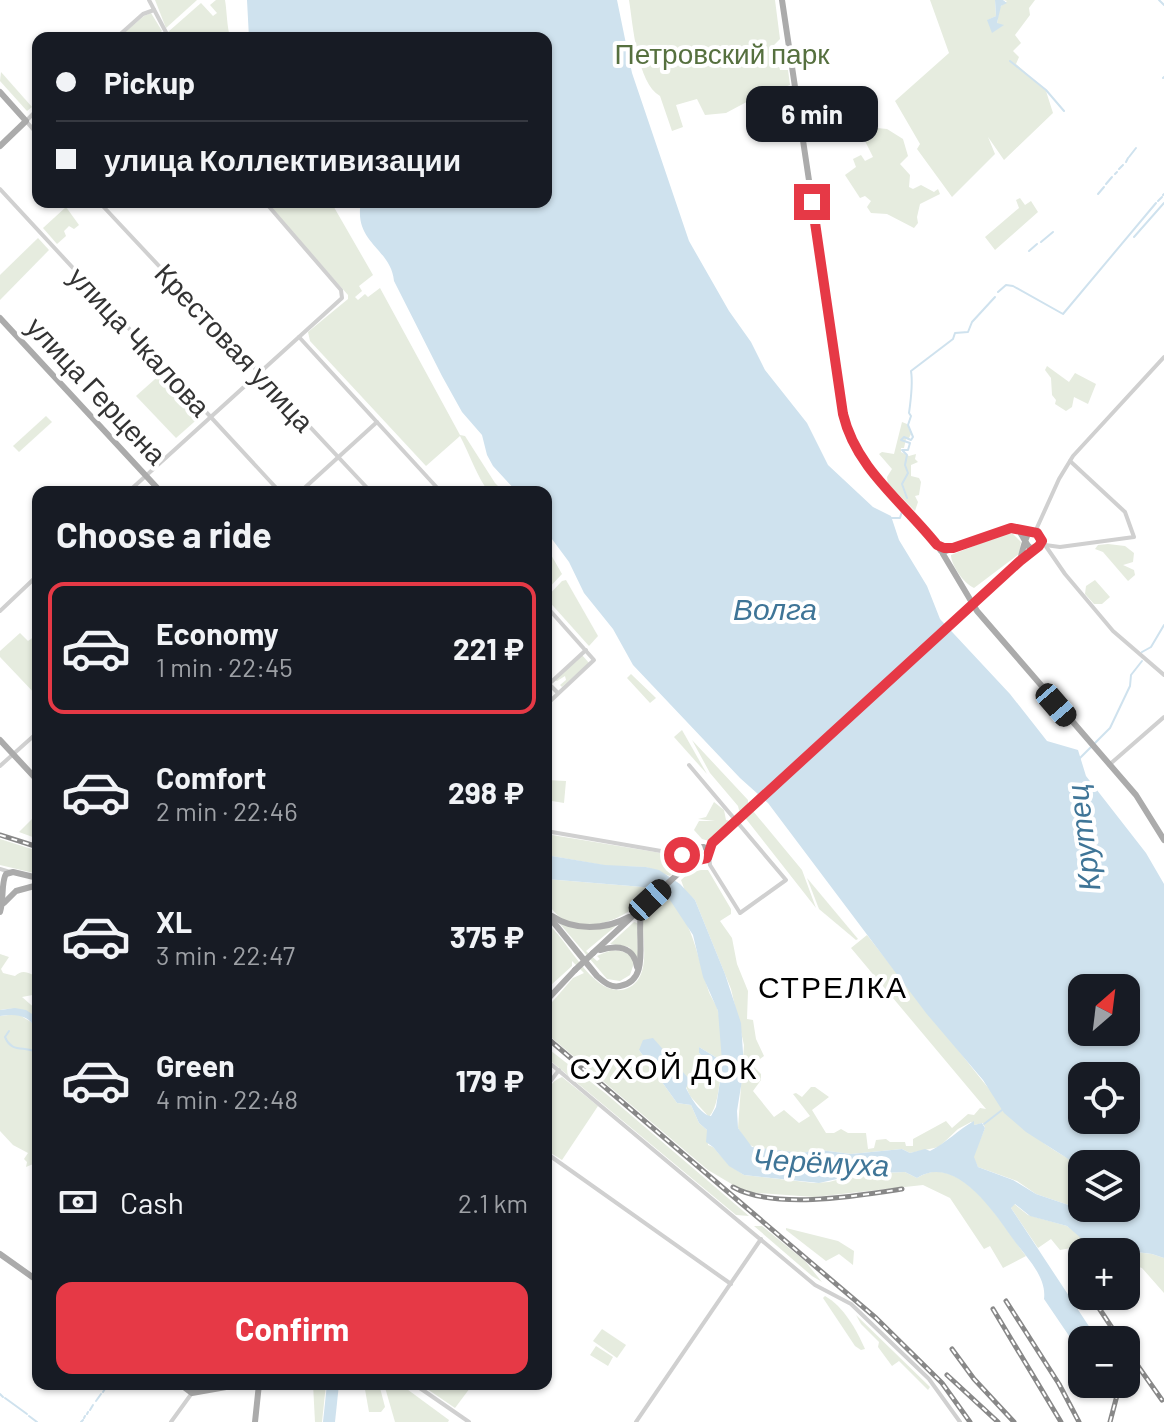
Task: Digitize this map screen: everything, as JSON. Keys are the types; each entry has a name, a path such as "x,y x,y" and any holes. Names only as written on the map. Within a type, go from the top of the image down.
{"main road":[{"path":"782,0 845,421 854,444 872,474 944,549 977,611 1145,809 1164,840"},
{"path":"0,92 26,121 0,146"},
{"name":"улица Герцена","path":"0,318 155,486"},
{"path":"944,549 993,533 1017,529 1038,540"},
{"path":"1017,529 1030,548 1038,540"},
{"path":"1020,561 1028,534 1038,540"},
{"path":"552,995 593,953 1020,561 1038,540"},
{"path":"0,740 32,775"},
{"path":"1,909 5,875 14,873 32,877"},
{"path":"1,909 22,881 14,873"},
{"path":"2,882 9,891 32,886"},
{"path":"552,917 568,925 593,927 621,921 647,903"},
{"path":"552,921 604,982 618,986 631,981 640,963 639,921 647,903"},
{"path":"593,953 621,947 630,951 637,966 631,981"},
{"path":"0,1254 32,1277"},
{"path":"188,1390 192,1393 209,1390"},
{"path":"255,1422 261,1390"}],"street":[{"path":"149,0 166,32"},
{"path":"123,32 143,14 154,10"},
{"path":"32,115 26,121 32,128"},
{"name":"улица Чкалова","path":"0,189 274,486"},
{"name":"Крестовая улица","path":"104,208 365,486"},
{"path":"135,486 338,303 343,295 270,208"},
{"path":"299,337 436,486"},
{"path":"1164,357 1070,461 1059,479 1038,540 1118,637 1164,675"},
{"path":"307,486 377,422"},
{"path":"1038,540 1060,547 1134,537 1125,512 1070,461"},
{"path":"1051,556 1060,547"},
{"path":"0,611 32,581"},
{"path":"552,613 594,660 552,699"},
{"path":"552,681 586,650"},
{"path":"552,689 558,693"},
{"path":"1109,765 1164,717"},
{"path":"0,766 32,737"},
{"path":"552,832 684,855 704,854 740,913 786,880 689,765"},
{"path":"684,855 685,868"},
{"path":"0,869 14,873"},
{"path":"552,1065 809,1280 851,1304 929,1379 960,1422"},
{"path":"552,1079 559,1070"},
{"path":"552,1157 731,1284"},
{"path":"636,1422 761,1239"},
{"path":"423,1390 469,1422"},
{"path":"171,1422 192,1393"}],"green space":[{"path":"155,0 197,0 166,28"},
{"path":"216,0 225,0 230,32 168,32 201,3 213,16 217,13 210,5"},
{"name":"Петровский парк","path":"629,0 775,0 780,39 774,45 780,70 788,70 790,85 754,98 726,113 705,115 697,99 676,105 683,127 672,131 660,96 652,89 641,67"},
{"path":"930,0 995,0 996,16 988,20 997,24 999,8 1007,1 1003,0 1035,0 1029,8 1030,15 1015,35 1021,43 1013,51 1019,57 1016,64 1046,91 1053,113 1004,160 988,137 995,154 952,197 917,149 920,144 895,101 949,53"},
{"path":"151,13 162,31 125,32"},
{"path":"1,72 32,107 27,111 0,81"},
{"path":"877,128 887,129 903,139 908,156 900,164 910,175 909,187 913,189 921,185 934,192 938,189 940,194 920,204 918,223 914,228 887,214 871,213 867,207 871,201 865,196 860,198 845,175 856,167 853,159 861,155 865,161 873,157 865,141 874,135 866,133"},
{"path":"1020,198 1025,205 1031,201 1038,212 995,250 985,237 1019,208 1016,200"},
{"path":"65,208 79,225 74,229 69,226 64,231 66,236 57,244 43,228"},
{"path":"273,208 334,208 373,275 359,286 362,291 355,297 358,300 365,294 368,297 380,288 460,435 465,436 498,486 485,486 460,436 426,466 310,341 308,332 348,299 348,295"},
{"path":"38,238 49,250 0,300 0,275"},
{"path":"1047,366 1069,382 1075,373 1096,384 1088,404 1074,397 1072,407 1066,411 1055,404 1051,378 1045,370"},
{"path":"163,372 202,415 176,438 136,396"},
{"path":"46,416 52,422 19,452 13,446"},
{"path":"902,422 907,424 911,434 901,452 909,456 916,454 918,462 911,465 911,476 919,478 921,482 919,495 915,496 918,502 915,511 888,484 887,477 892,469 879,454 894,454"},
{"path":"1007,533 1013,534 1021,542 1019,554 974,588 970,586 956,569 951,555"},
{"path":"1098,545 1125,546 1134,553 1133,562 1123,565 1134,570 1135,575 1128,581 1103,552 1095,549"},
{"path":"552,556 562,574 552,585"},
{"path":"566,580 598,636 589,646 552,605 552,592"},
{"path":"1095,580 1110,597 1102,604 1094,604 1085,594 1086,586"},
{"path":"20,633 28,641 32,638 32,691 0,657 0,651"},
{"path":"582,655 589,663 562,687 560,685 566,680 565,676 555,680"},
{"path":"631,674 656,698 650,703 627,678"},
{"path":"682,730 707,774 674,737"},
{"path":"692,740 748,800 748,805 802,870 816,908 710,773"},
{"path":"552,780 566,781 564,803 552,801"},
{"path":"714,802 724,810 726,820 730,821 709,841 702,839 694,830 699,821 715,821 698,819 706,817"},
{"path":"32,819 32,837 19,832"},
{"path":"552,835 677,856 683,863 670,876 646,867 608,866 552,856"},
{"path":"0,839 32,849 32,873 0,865"},
{"path":"708,870 731,909 731,914 720,921 732,938 737,964 748,991 747,1019 753,1020 756,1039 764,1056 760,1059 755,1057 755,1068 761,1074 761,1080 753,1091 774,1117 784,1110 799,1123 810,1116 793,1094 802,1097 811,1087 815,1087 829,1097 812,1110 826,1133 841,1129 848,1133 866,1133 868,1149 874,1148 876,1140 886,1139 913,1146 913,1139 946,1121 952,1128 968,1114 974,1115 980,1108 986,1109 851,948 867,935 1009,1112 1042,1142 1068,1158 1068,1205 1036,1194 1017,1181 978,1167 973,1157 985,1128 983,1123 974,1125 971,1122 958,1129 939,1147 910,1153 902,1149 851,1154 820,1150 801,1153 758,1149 748,1144 738,1128 744,1045 731,989 695,900 685,891 681,880 689,873"},
{"path":"807,878 858,939 819,909"},
{"path":"552,879 655,888 677,907 690,932 720,1023 722,1061 699,1047 699,1053 721,1075 716,1103 709,1117 690,1096 675,1061 667,1053 639,1050 677,1103 691,1105 699,1123 707,1130 708,1145 729,1165 744,1175 814,1183 880,1173 905,1172 917,1178 933,1172 950,1174 980,1196 1026,1256 1003,1268 990,1246 984,1249 950,1198 923,1185 814,1197 745,1192 708,1170 552,1038 552,1002 573,978 584,973 572,961 572,966 552,984 552,928 595,979 617,990 628,988 640,976 643,967 645,912 659,898 651,893 623,915 600,924 576,924 554,912"},
{"path":"634,922 637,923 638,959 629,947 610,944"},
{"path":"560,924 583,929 617,925 586,951 597,961 600,959 597,956 610,951 630,955 634,963 630,975 620,981 607,979"},
{"path":"0,954 9,957 1,969 3,973 32,975 32,995 22,997 32,1006 32,1015 20,1010 0,1010"},
{"path":"18,1014 32,1023 32,1164 26,1167 24,1159 28,1153 13,1145 0,1131 0,1016"},
{"path":"552,1052 749,1216 736,1215 552,1062"},
{"path":"562,1077 598,1106 562,1160 552,1154 554,1082"},
{"path":"1013,1203 1028,1215 1067,1226 1083,1238 1068,1238 1068,1249 1060,1250 1051,1239 1038,1248 1011,1208"},
{"path":"754,1226 762,1226 805,1261 822,1282 812,1276"},
{"path":"786,1228 838,1241 854,1251 853,1265 839,1254 826,1261"},
{"path":"1140,1253 1164,1258 1164,1293 1142,1268"},
{"path":"825,1296 844,1312 865,1349 855,1346 823,1298"},
{"path":"856,1315 930,1387 928,1390 899,1361 892,1366 878,1347 879,1342"},
{"path":"602,1329 626,1345 617,1358 593,1341"},
{"path":"596,1346 613,1357 608,1366 590,1355"},
{"path":"313,1390 325,1390 322,1422 315,1422"},
{"path":"365,1390 381,1390 385,1407 381,1412 369,1412"},
{"path":"386,1390 408,1390 449,1420 448,1422 395,1422"},
{"path":"429,1390 468,1390 455,1408"}],"water":[{"name":"Волга","path":"247,0 617,0 632,73 689,241 765,370 807,423 828,465 873,507 891,516 899,540 927,586 940,619 1010,694 1047,741 1078,750 1086,776 1146,853 1164,884 1164,1258 1140,1252 1140,1238 1081,1238 1067,1226 1030,1216 1015,1204 1011,1208 1068,1294 1068,1310 1078,1310 1089,1326 1068,1326 1068,1334 1044,1299 1042,1282 1034,1267 984,1201 959,1179 945,1173 931,1172 917,1178 905,1172 855,1175 819,1183 744,1175 729,1166 706,1142 707,1130 699,1123 691,1105 677,1103 639,1050 643,1040 653,1038 690,1080 686,1088 697,1105 711,1116 716,1107 721,1075 699,1053 699,1047 722,1061 718,1011 703,977 693,935 666,894 655,888 552,879 552,856 659,870 680,884 695,900 741,1023 744,1068 737,1111 738,1128 752,1147 801,1153 820,1150 851,1154 902,1149 910,1153 925,1149 930,1151 974,1121 974,1125 982,1123 985,1128 974,1157 978,1167 1013,1180 1036,1194 1068,1205 1068,1222 1140,1222 1140,1150 1068,1150 1068,1159 1026,1132 1004,1113 983,1080 926,1013 768,803 740,778 633,665 613,629 584,593 569,562 552,539 552,486 511,486 493,466 482,435 462,412 386,260 362,227 361,208 552,208 552,32 249,32"},
{"path":"995,0 1007,3 1001,6 997,23 1004,25 992,33 987,20 996,16"},
{"path":"0,1010 26,1010 32,1014 32,1023 24,1017 0,1016"},
{"path":"326,1390 338,1390 335,1422 323,1422"}],"waterway":[{"path":"1159,0 1164,5"},
{"path":"1010,61 1046,90 1064,111"},
{"path":"1129,157 1136,148"},
{"path":"1126,162 1128,158"},
{"path":"1119,169 1123,165"},
{"path":"1106,184 1112,177"},
{"path":"1098,194 1104,187"},
{"path":"1158,201 1162,197"},
{"path":"998,292 1006,285 1013,286 1063,314 1156,203"},
{"path":"1134,237 1164,203"},
{"path":"1041,242 1053,232"},
{"path":"1029,251 1037,244"},
{"path":"907,498 902,484 908,473 905,465 907,455 902,450 908,450 910,443 901,440 904,437 911,440 913,437 908,425 911,416 911,371 953,339 955,333 968,332 972,322 995,297"},
{"path":"890,518 900,518 902,511"},
{"path":"1142,652 1151,647 1164,625"},
{"name":"Крутец","path":"1080,758 1110,728 1130,686 1131,675 1142,661"},
{"path":"9,1031 5,1037 11,1046 32,1051"},
{"path":"984,1124 1002,1110"},
{"path":"0,1394 3,1397"},
{"path":"96,1401 101,1394"},
{"path":"5,1398 27,1414"},
{"path":"90,1410 93,1405"},
{"path":"29,1416 37,1422"}],"railway":[{"path":"0,835 32,845"},
{"path":"552,1042 876,1318 942,1383 970,1422"},
{"path":"733,1187 750,1194 793,1200 840,1198 902,1189"},
{"path":"1006,1301 1059,1384 1079,1422"},
{"path":"993,1309 1061,1422"},
{"path":"1100,1310 1111,1326"},
{"path":"952,1349 974,1379 1014,1422"},
{"path":"1140,1369 1162,1400"},
{"path":"947,1375 998,1422"},
{"path":"1110,1422 1116,1398"}],"district":[{"name":"СТРЕЛКА","path":"833,986"},
{"name":"СУХОЙ ДОК","path":"664,1067"}],"route":[{"path":"682,855 686,863 684,869 707,858 712,843 1042,541 1037,533 1011,528 953,548 937,545 863,461 843,414 812,202"}],"water label":[{"name":"Черёмуха","path":"821,1161"}]}
